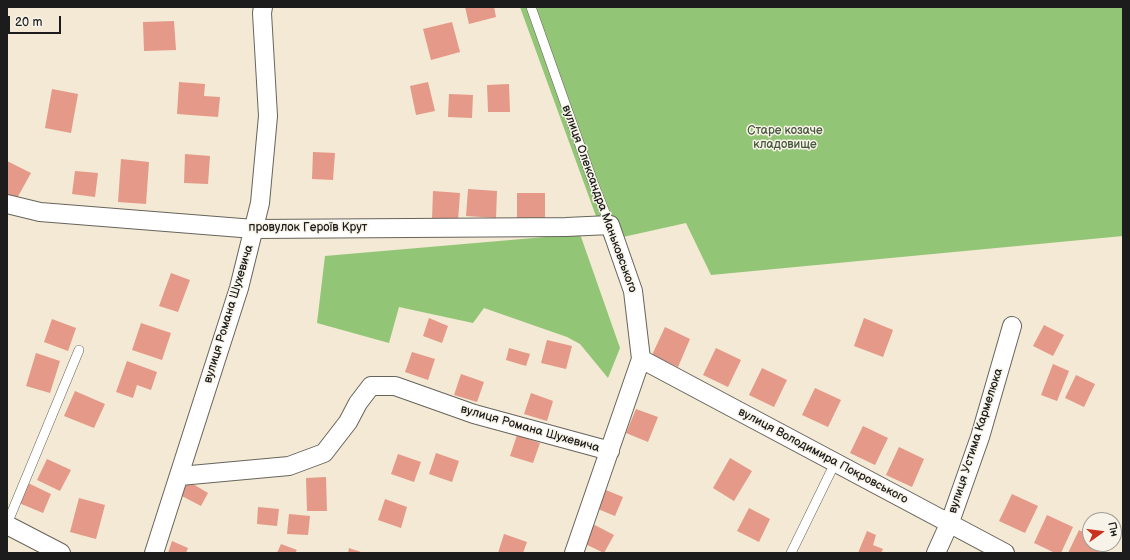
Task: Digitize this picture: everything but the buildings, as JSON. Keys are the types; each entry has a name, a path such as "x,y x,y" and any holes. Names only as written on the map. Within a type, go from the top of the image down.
{"street":[{"name":"вулиця Романа Шухевича","path":"154,553 180,476 239,288 260,203 268,116 262,13 264,7"},
{"name":"провулок Героїв Крут","path":"7,204 40,212 254,229 566,227 610,225"},
{"name":"вулиця Олександра Маньковського","path":"574,553 641,359 632,291 610,225"},
{"name":"вулиця Устима Кармелюка","path":"936,553 950,522 980,436 1012,326"},
{"name":"вулиця Володимира Покровського","path":"641,359 835,463 950,522 1005,553"},
{"name":"вулиця Романа Шухевича","path":"180,476 289,466 324,453 348,422 358,403 371,386 395,386 474,414 610,452"},
{"path":"7,525 61,553"}],"lane":[{"name":"вулиця Олександра Маньковського","path":"530,7 594,185 610,225"},
{"path":"7,525 79,350"},
{"path":"791,553 835,463"}],"green space":[{"name":"Старе козаче кладовище","path":"520,7 1123,7 1123,236 711,275 686,223 605,241"},
{"path":"580,234 620,348 608,378 580,344 567,337 484,308 473,323 399,307 389,343 317,323 325,256"}]}
